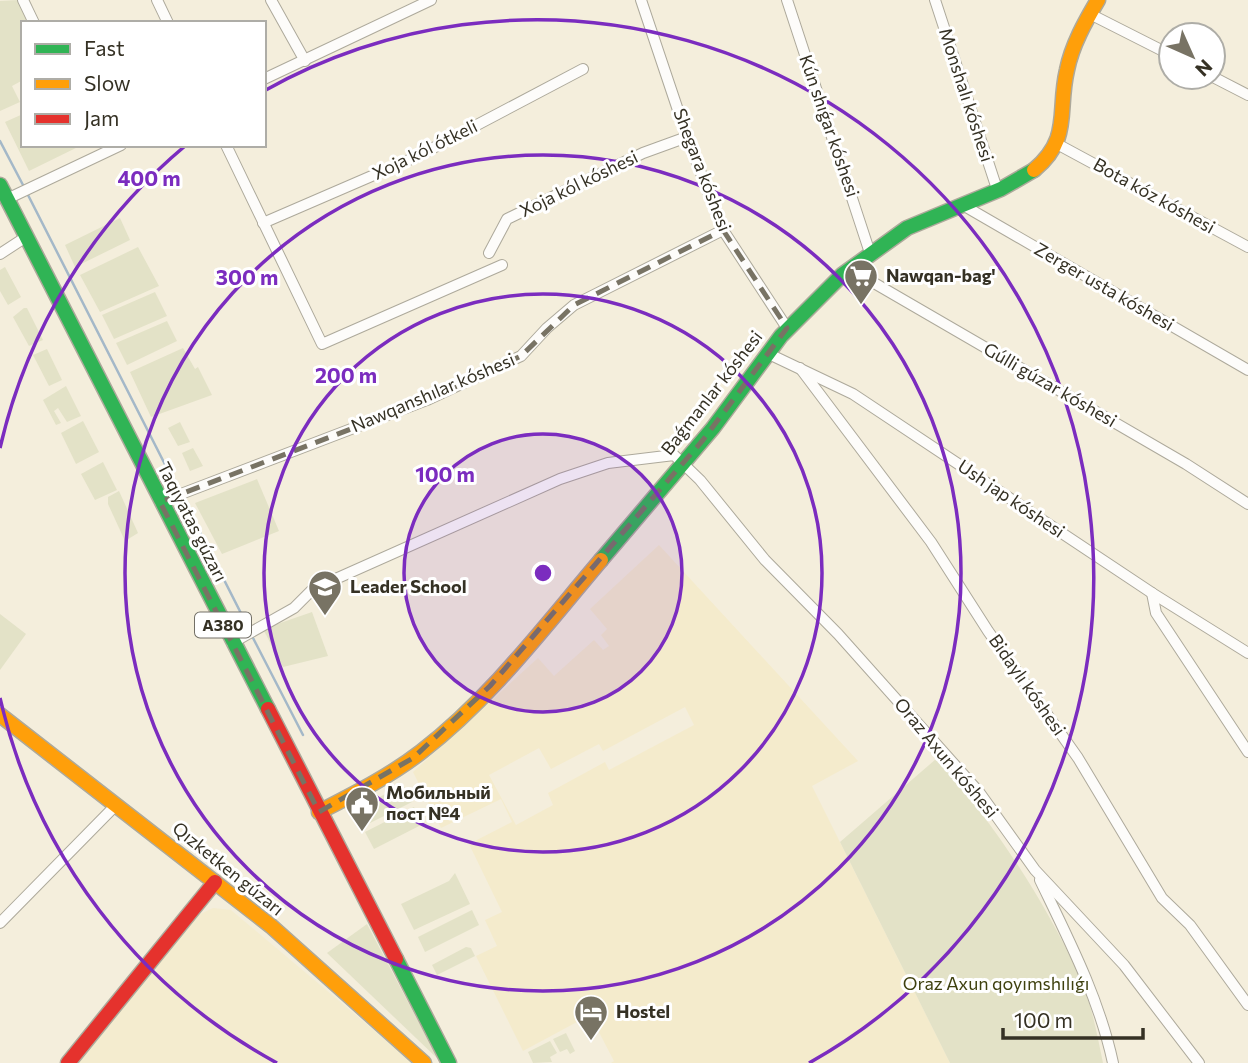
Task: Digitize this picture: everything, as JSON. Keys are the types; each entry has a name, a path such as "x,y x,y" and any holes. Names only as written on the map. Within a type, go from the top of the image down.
{"main road":[{"path":"1059,145 1066,73 1097,0"},
{"name":"Baǵmanlar kóshesi","path":"319,812 413,758 452,725 537,638 725,413 787,328 850,270 909,227 997,189 1046,161 1059,145"},
{"name":"Taqıyatas gúzarı","path":"0,185 449,1063"},
{"name":"Qızketken gúzarı","path":"0,715 215,882 366,1007 424,1063"},
{"path":"68,1063 215,882"}],"street":[{"path":"23,0 33,21"},
{"path":"157,0 167,21"},
{"path":"271,0 305,61"},
{"path":"266,78 431,0"},
{"name":"Shegara kóshesi","path":"641,0 687,137 723,230 787,328"},
{"name":"Kún shıǵar kóshesi","path":"787,0 870,253"},
{"name":"Monshalı kóshesi","path":"935,0 997,189"},
{"path":"1090,14 1157,48"},
{"name":"Xoja kól ótkeli","path":"263,223 418,156 583,69"},
{"path":"1227,84 1248,95"},
{"name":"Xoja kól kóshesi","path":"488,253 507,219 643,153 687,137"},
{"name":"Bota kóz kóshesi","path":"1059,145 1248,247"},
{"path":"93,147 97,156"},
{"path":"7,199 117,147"},
{"path":"227,147 322,344 502,264"},
{"name":"Zerger usta kóshesi","path":"960,204 1248,370"},
{"name":"Nawqanshılar kóshesi","path":"160,502 426,400 522,356 547,327 574,305 723,230"},
{"path":"0,254 26,237"},
{"name":"Gúlli gúzar kóshesi","path":"850,270 1186,464 1248,504"},
{"name":"Ush jap kóshesi","path":"768,354 853,394 1152,593 1248,653"},
{"name":"Bidaylı kóshesi","path":"800,368 931,542 988,631 1078,758 1162,898 1190,925 1248,1005"},
{"path":"232,643 294,608 313,589 560,479 608,463 674,456 682,463"},
{"name":"Oraz Axun kóshesi","path":"682,463 765,560 838,634 979,792 1035,870 1124,965 1199,1063"},
{"path":"1152,593 1156,613 1248,752"},
{"path":"0,923 117,805"},
{"path":"1035,870 1080,962 1105,1026 1113,1063"}],"highlighted area":[{"path":"723,230 787,328 703,440 490,686 413,758 319,812 160,502 427,400 521,356 574,305"}],"shaded area":[{"path":"659,545 858,761 812,786 950,1063 611,1063 614,1061 590,1015 523,1051 476,956 497,946 485,920 502,912 469,844 512,822 501,799 441,828 413,772 538,658 554,676 594,640 603,650 609,646 601,635 607,629 590,609","holes":["685,707 694,725 609,770 605,762 548,793 553,805 516,825 489,775 539,748 551,769 599,744 603,751"]}],"green space":[{"path":"19,0 28,21 21,21 21,81 12,86 20,102 0,111 0,1"},
{"path":"21,115 21,147 78,147 29,171 5,122"},
{"path":"120,218 130,240 75,267 65,245"},
{"path":"138,247 159,286 100,312 80,275"},
{"path":"5,267 21,297 8,305 0,291 0,270"},
{"path":"155,292 167,316 114,339 102,315"},
{"path":"27,308 43,340 29,346 13,317"},
{"path":"167,321 177,341 127,365 116,343"},
{"path":"183,348 195,369 198,367 212,395 151,417 130,372"},
{"path":"47,349 62,380 49,386 33,355"},
{"path":"66,386 81,416 67,422 58,408 54,411 61,423 56,425 43,400"},
{"path":"83,421 99,452 76,464 61,433"},
{"path":"180,422 190,442 178,446 168,428"},
{"path":"193,448 203,466 190,471 182,453"},
{"path":"103,462 117,490 95,500 81,474"},
{"path":"257,479 279,531 222,554 195,503"},
{"path":"119,491 138,533 125,541 108,504 108,497"},
{"path":"312,612 328,656 283,667 263,629"},
{"path":"0,614 26,634 0,670"},
{"name":"Oraz Axun qoyımshılıǵı","path":"936,759 997,834 1033,889 1065,946 1083,985 1103,1063 950,1063 840,842"},
{"path":"403,785 412,802 362,827 354,810"},
{"path":"414,807 423,824 374,849 365,832"},
{"path":"455,873 470,904 414,930 401,904 449,881"},
{"path":"472,910 479,925 425,952 418,937"},
{"path":"367,924 438,1059 327,953"},
{"path":"466,947 471,948 475,956 437,975 432,965"},
{"path":"566,1033 575,1051 570,1054 567,1049 560,1052 553,1039"},
{"path":"550,1041 557,1053 550,1057 552,1062 533,1063 528,1052"}],"sand":[{"path":"213,908 231,910 413,1063 77,1063 198,915"}],"waterway":[{"path":"0,141 23,185"},
{"path":"28,195 177,488"},
{"path":"183,499 249,629"},
{"path":"252,636 303,735"}],"traffic: fast":[{"path":"601,560 713,428 781,336 842,275 907,228 1001,189 1034,170"},
{"path":"0,185 268,709"},
{"path":"396,959 449,1063"}],"traffic: slow":[{"path":"1034,170 1054,147 1059,135 1069,61 1098,0"},
{"path":"319,812 397,769 471,709 516,661 601,560"},
{"path":"0,715 271,926 424,1063"}],"traffic: jam":[{"path":"268,709 396,959"},
{"path":"68,1063 215,882"}],"place":[{"name":"Nawqan-bag'","path":"861,306"},
{"name":"Leader School","path":"325,617"},
{"name":"Мобильный пост №4","path":"362,833"},
{"name":"Hostel","path":"591,1042"}]}
